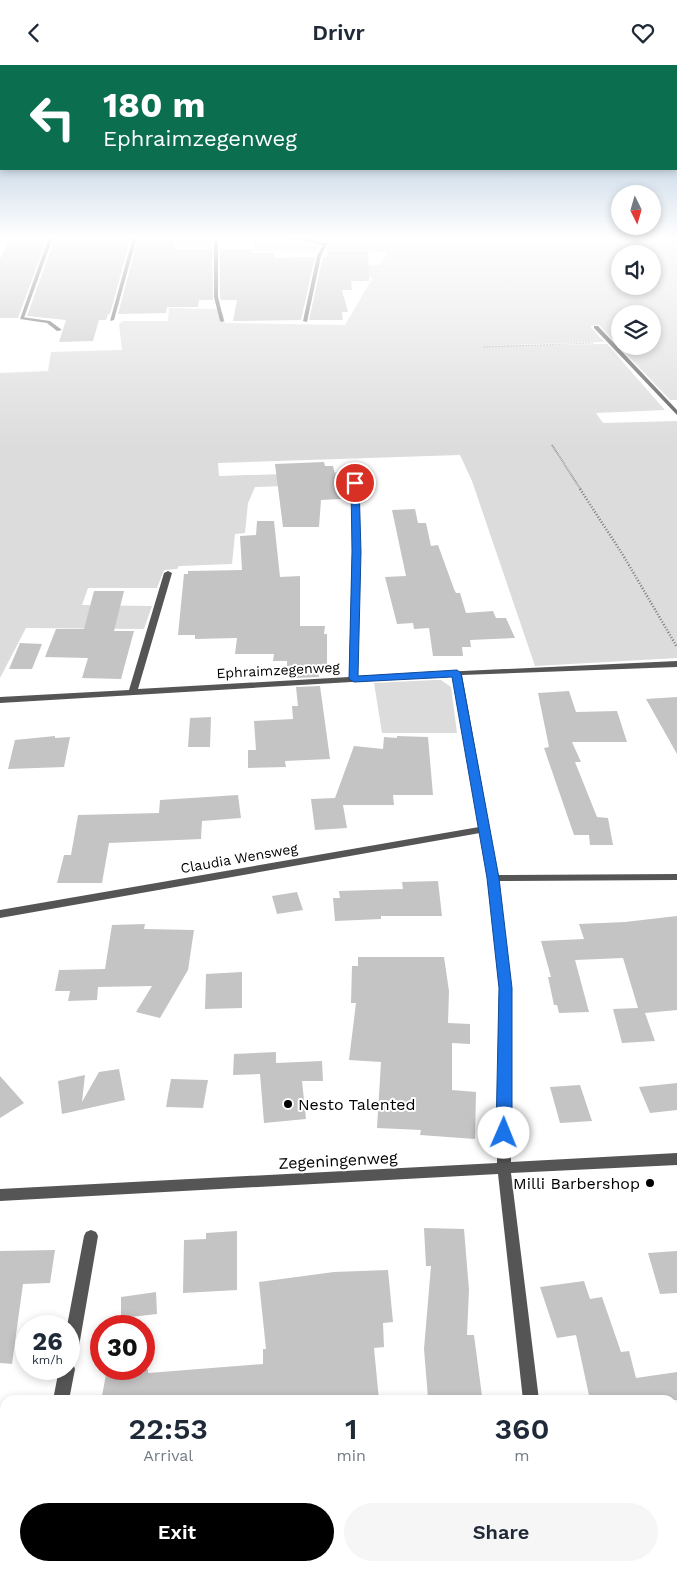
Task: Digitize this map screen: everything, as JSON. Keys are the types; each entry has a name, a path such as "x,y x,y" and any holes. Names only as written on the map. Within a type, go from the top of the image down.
{"street":[{"path":"26,307 22,319 48,322 59,329"},
{"path":"112,320 116,307"},
{"path":"219,307 222,321"},
{"path":"305,321 308,307"},
{"path":"596,327 611,343"},
{"path":"622,355 677,413"},
{"path":"354,679 355,466"},
{"path":"133,692 168,573"},
{"name":"Ephraimzegenweg","path":"0,700 457,673 677,664"},
{"path":"457,673 493,878 505,988 504,1169 530,1395"},
{"name":"Claudia Wensweg","path":"0,914 483,829"},
{"path":"493,878 677,877"},
{"name":"Zegeningenweg","path":"0,1195 677,1159"},
{"path":"77,1315 91,1237"},
{"path":"62,1395 65,1380"}],"path":[{"path":"483,347 611,343"},
{"path":"552,445 623,555 677,647"}],"shaded area":[{"path":"355,307 611,307 611,338 599,325 590,326 604,342 479,346 607,344 611,349 611,355 617,355 665,410 596,413 603,423 677,421 677,658 535,666 472,481 460,455 218,463 219,476 350,472 349,484 255,487 248,503 245,533 235,534 232,564 179,566 177,569 164,570 157,588 88,588 82,605 152,606 144,629 26,628 0,678 0,373 48,371 51,352 122,350 119,324 123,321 168,321 169,308 218,309 218,312 223,313 225,323 345,325"},
{"path":"661,307 677,307 677,400 670,400 627,355 661,355"},
{"path":"441,680 451,687 457,733 382,733 374,683"}],"building":[{"path":"0,307 22,307 18,318 0,318"},
{"path":"30,307 112,307 106,320 99,320 93,341 59,342 66,320 27,316"},
{"path":"120,307 167,307 166,313 118,314"},
{"path":"236,307 304,307 301,320 233,321"},
{"path":"312,307 347,307 348,312 342,312 343,320 309,320"},
{"path":"324,462 325,466 333,466 341,499 321,500 319,527 283,527 275,464"},
{"path":"415,509 418,523 426,523 431,546 438,545 454,589 456,593 460,593 466,613 493,611 496,618 506,618 515,638 470,640 471,647 462,647 463,656 433,656 429,628 414,629 413,623 397,624 385,577 406,576 392,510"},
{"path":"257,521 274,521 280,577 300,576 300,626 325,626 324,634 327,634 327,666 317,666 319,677 295,678 294,666 287,666 287,661 273,661 274,654 235,654 237,638 195,639 195,635 178,635 184,574 188,574 188,571 242,570 240,536 256,535"},
{"path":"94,591 124,591 114,631 134,631 121,679 82,678 88,658 45,657 56,629 84,629"},
{"path":"20,643 42,644 32,669 9,669"},
{"path":"320,686 330,759 285,761 286,767 248,768 248,750 256,750 254,721 293,719 292,706 298,706 296,687"},
{"path":"569,691 576,712 617,711 627,742 572,742 581,762 575,762 597,817 608,818 613,845 590,845 589,835 574,835 544,748 549,747 538,693"},
{"path":"677,697 677,754 646,699"},
{"path":"211,717 210,747 188,747 190,718"},
{"path":"55,736 55,738 70,737 64,767 8,769 15,740"},
{"path":"397,736 428,737 433,795 393,795 394,805 343,805 347,828 315,830 311,799 335,798 354,746 383,749 384,737 397,738"},
{"path":"238,795 241,818 202,821 201,839 109,843 102,883 57,883 64,855 71,855 78,815 159,813 160,800"},
{"path":"438,881 442,916 381,916 381,919 335,921 333,898 340,898 339,891 403,889 402,882"},
{"path":"297,892 303,910 277,914 272,896"},
{"path":"677,916 677,1010 645,1013 655,1041 622,1043 613,1009 638,1008 623,958 575,960 589,1012 559,1013 557,1005 554,1005 548,977 551,977 541,941 584,939 579,924 625,922"},
{"path":"145,924 144,929 194,930 188,970 160,1018 136,1012 152,986 98,987 97,1000 68,1001 70,991 55,991 59,970 105,969 112,925"},
{"path":"358,957 444,957 449,991 448,1023 470,1024 470,1044 452,1043 452,1090 476,1092 475,1139 420,1135 421,1130 377,1128 381,1062 349,1060 356,1003 351,1003 352,966 358,966"},
{"path":"242,972 242,1008 205,1009 206,974"},
{"path":"276,1052 276,1063 322,1061 323,1081 302,1081 306,1119 264,1123 260,1074 233,1075 234,1054"},
{"path":"119,1069 125,1100 62,1114 58,1081 85,1075 82,1102 99,1072"},
{"path":"0,1076 24,1103 0,1118"},
{"path":"171,1079 208,1080 203,1108 166,1107"},
{"path":"677,1083 677,1110 650,1113 639,1087"},
{"path":"580,1085 592,1121 560,1123 550,1087"},
{"path":"424,1228 464,1229 469,1290 467,1335 474,1335 482,1395 428,1395 424,1349 431,1266 426,1266"},
{"path":"237,1231 237,1290 183,1293 184,1240 206,1239 206,1233"},
{"path":"55,1250 50,1283 23,1284 19,1315 15,1315 15,1342 12,1364 0,1363 0,1251"},
{"path":"677,1251 677,1293 660,1294 648,1253"},
{"path":"388,1270 393,1322 383,1323 384,1347 374,1348 379,1395 102,1395 105,1380 155,1380 155,1372 263,1364 263,1349 266,1349 259,1282 334,1272"},
{"path":"584,1281 590,1299 602,1297 621,1352 629,1351 636,1378 677,1372 677,1395 589,1395 576,1335 557,1338 540,1287"},
{"path":"156,1292 157,1314 121,1315 121,1297"}],"place":[{"name":"Nesto Talented","path":"288,1104"},
{"name":"Milli Barbershop","path":"650,1183"}],"route":[{"path":"355,483 354,679 457,673 493,878 505,988 504,1133"}]}
